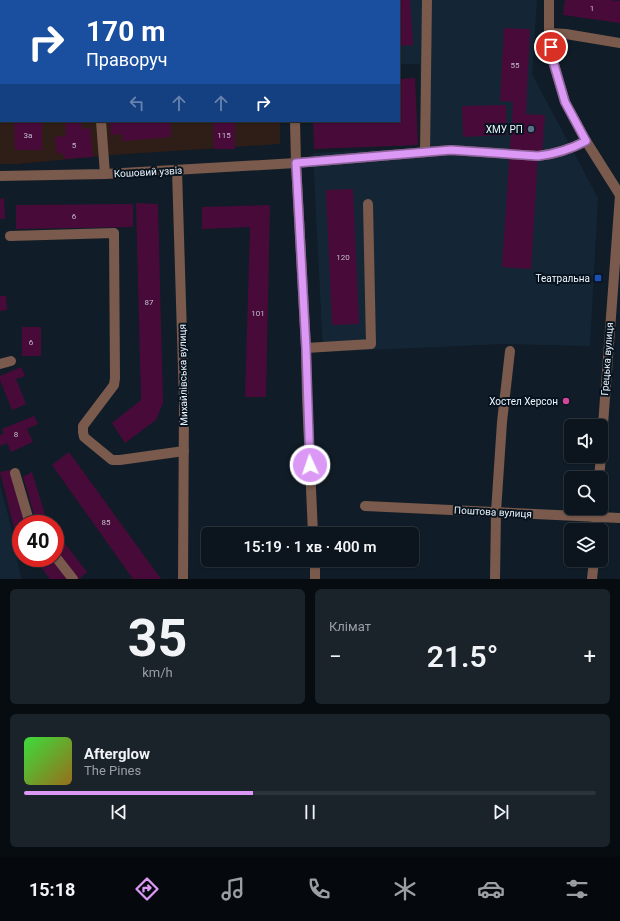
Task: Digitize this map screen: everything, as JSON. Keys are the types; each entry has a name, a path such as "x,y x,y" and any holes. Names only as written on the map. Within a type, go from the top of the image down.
{"street":[{"path":"425,152 427,0"},
{"path":"549,0 549,33 553,61 565,102 586,141 620,195"},
{"path":"549,33 566,34 620,43"},
{"path":"101,122 105,174"},
{"path":"295,122 313,527"},
{"name":"Кошовий узвіз","path":"0,176 105,174 177,170 296,163 451,150 538,156 549,155 562,151 586,141"},
{"name":"Михайлівська вулиця","path":"177,170 184,394 184,579"},
{"name":"Грецька вулиця","path":"603,419 620,195"},
{"path":"306,348 371,344 368,204"},
{"path":"10,236 114,233 115,378 114,384 84,426 82,432 84,437 112,460 184,451"},
{"path":"495,579 496,512 502,422 510,351"},
{"path":"0,364 11,361"},
{"path":"14,473 27,515"},
{"name":"Поштова вулиця","path":"365,506 496,512 564,513"},
{"name":"Поштова вулиця","path":"606,515 620,518"},
{"path":"64,567 73,579"},
{"path":"315,567 316,579"},
{"path":"592,579 593,567"}],"shaded area":[{"path":"400,0 537,0 532,74 598,198 590,346 504,344 323,352 313,153 421,148 420,64 400,64"},
{"path":"0,122 280,122 280,144 112,155 18,164 0,164"},
{"path":"0,484 12,532 12,567 19,567 21,579 0,579"}],"building":[{"path":"400,0 410,0 413,45 400,46"},
{"path":"565,0 620,1 620,23 563,15"},
{"path":"504,28 530,29 526,114 545,115 542,154 538,154 531,269 502,267 513,102 500,101"},
{"path":"415,78 418,145 314,149 313,122 400,122 400,79"},
{"path":"506,105 507,135 463,137 462,106"},
{"path":"14,122 42,122 42,150 15,150"},
{"path":"65,122 81,122 82,129 90,128 93,157 64,159 63,153 57,154 55,137 66,136"},
{"path":"110,122 170,122 171,137 122,141 122,134 111,135"},
{"path":"213,122 235,122 235,149 214,149"},
{"path":"353,189 359,324 332,325 326,190"},
{"path":"4,198 5,219 0,219 0,199"},
{"path":"136,203 158,204 163,403 156,420 125,443 112,423 141,400"},
{"path":"133,204 133,227 16,229 16,205"},
{"path":"270,205 266,397 245,397 250,227 202,229 202,207"},
{"path":"0,296 6,296 7,310 0,311"},
{"path":"22,327 41,327 41,356 22,356"},
{"path":"21,367 25,376 16,379 26,404 12,410 0,380 0,376"},
{"path":"34,416 38,424 27,429 33,442 11,452 7,443 0,446 0,435 4,433 2,429"},
{"path":"69,452 161,579 133,579 52,465"},
{"path":"10,470 22,515 12,515 12,520 0,472"},
{"path":"32,472 45,515 34,515 23,477"},
{"path":"64,543 87,572 79,579 64,560"},
{"path":"41,567 58,567 67,579 50,579"}],"place":[{"name":"ХМУ РП","path":"531,129"},
{"name":"Театральна","path":"598,278"},
{"name":"Хостел Херсон","path":"566,401"}],"route":[{"path":"310,465 306,348 296,163 451,150 538,156 549,155 586,141 565,102 553,61 551,47"}]}
